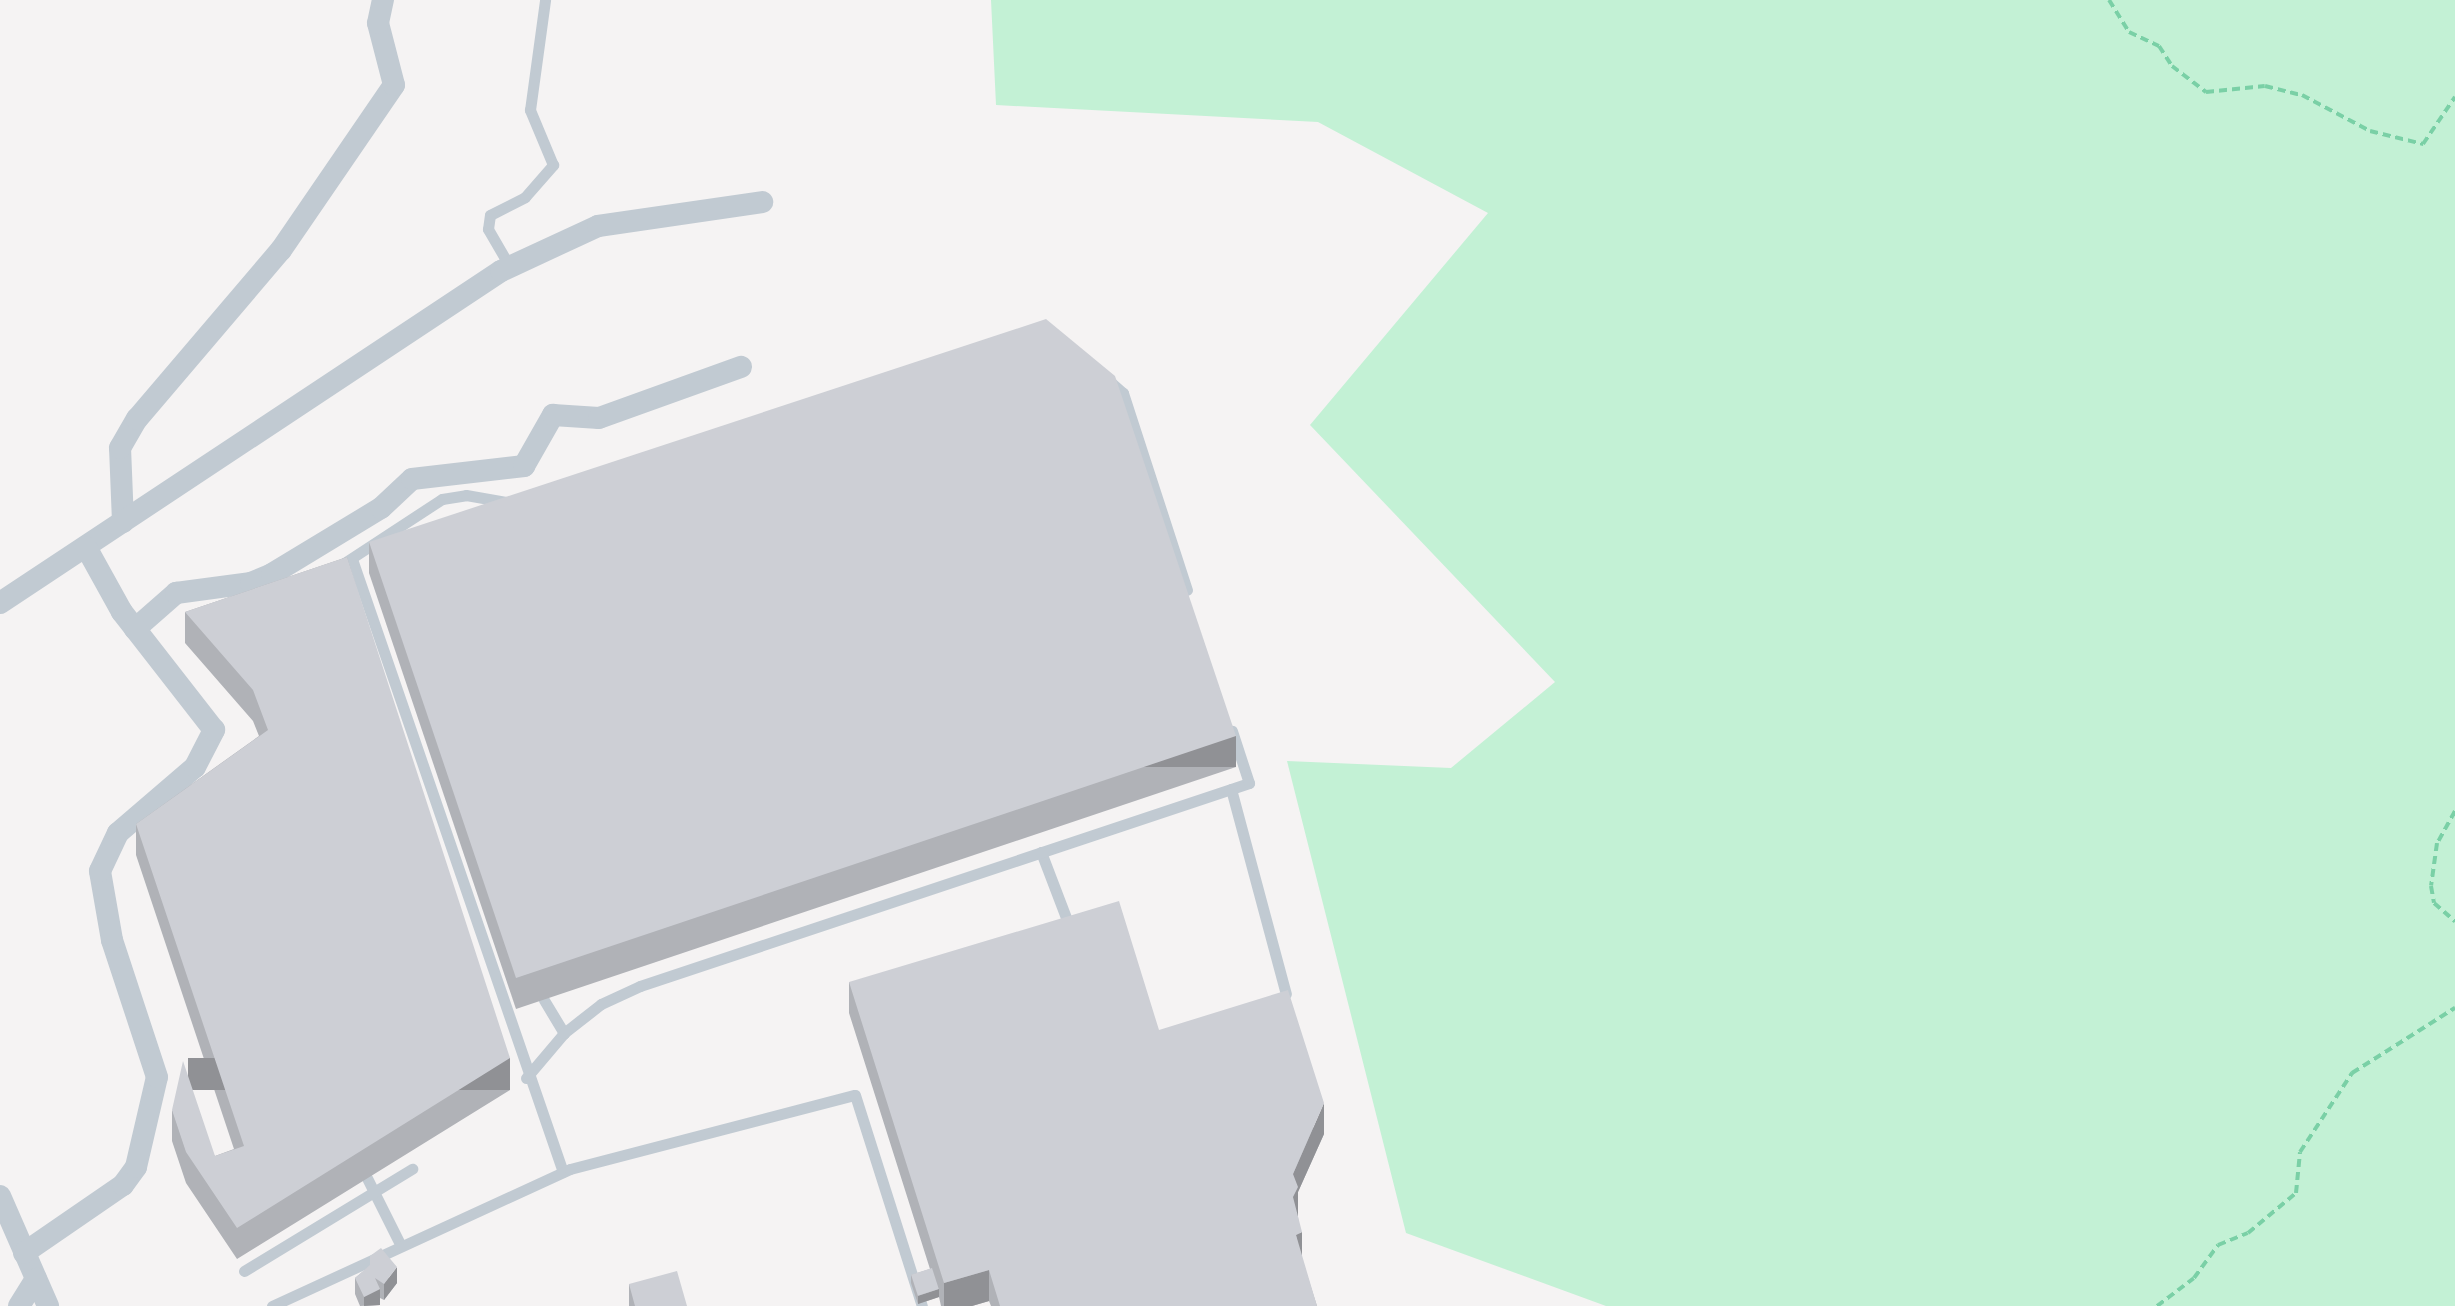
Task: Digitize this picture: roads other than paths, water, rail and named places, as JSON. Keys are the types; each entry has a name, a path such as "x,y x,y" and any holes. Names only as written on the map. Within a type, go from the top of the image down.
{"street":[{"path":"123,522 120,448 138,419 281,250 394,85 378,23 383,0"},
{"path":"0,603 510,266 598,226 762,202"},
{"path":"135,629 176,592 251,583 272,574 381,508 412,479 524,466 554,415 599,418 741,367"},
{"path":"24,1252 123,1186 136,1167 157,1077 112,940 100,871 118,833 195,767 214,730 135,629 86,547"},
{"path":"0,1196 48,1306"},
{"path":"18,1306 36,1279"}],"lane":[{"path":"510,266 488,229 490,215 525,197 553,165 530,110 544,0"},
{"path":"1094,368 1123,393 1189,597"},
{"path":"324,575 442,499 494,496 526,508"},
{"path":"352,559 526,1078 563,1172"},
{"path":"526,1078 564,1033 601,1004 640,986 1249,784 1225,709"},
{"path":"1232,789 1286,994"},
{"path":"1041,852 1076,945"},
{"path":"544,1000 564,1033"},
{"path":"272,1306 563,1172 855,1095 922,1306"},
{"path":"244,1272 412,1169"},
{"path":"367,1178 400,1244"}]}
